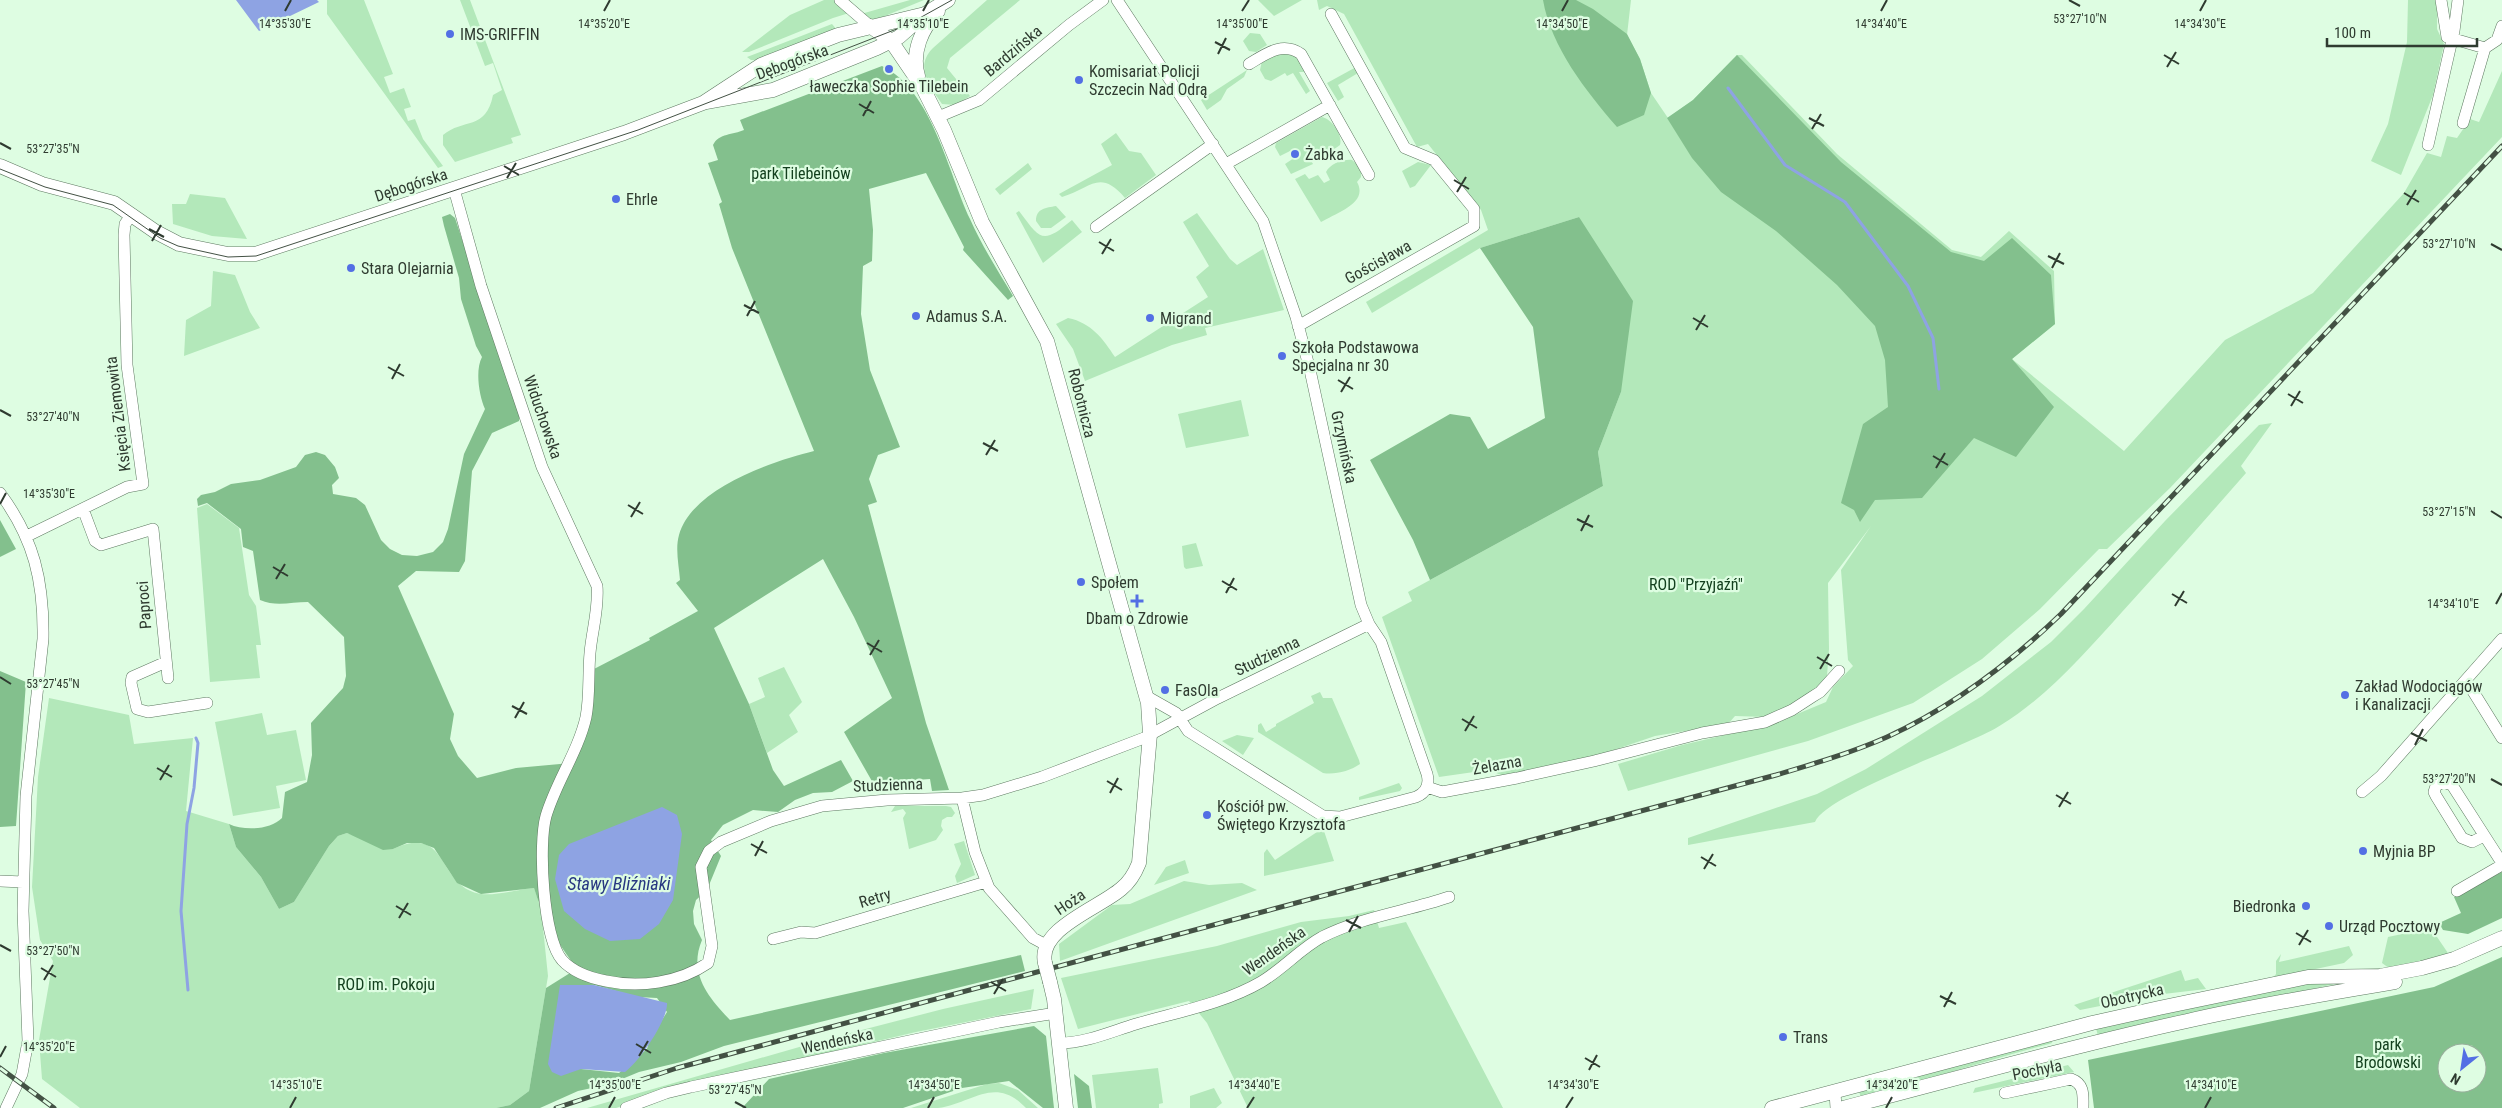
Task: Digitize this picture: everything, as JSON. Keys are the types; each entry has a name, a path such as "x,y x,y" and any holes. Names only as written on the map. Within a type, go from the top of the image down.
{"street":[{"path":"840,0 891,41"},
{"name":"Dębogórska","path":"702,103 773,90 862,54 891,41 920,15 949,0"},
{"name":"Robotnicza","path":"928,99 917,73 916,54 927,25 949,0"},
{"name":"Bardzińska","path":"938,117 980,100 1069,25 1103,0"},
{"name":"Grzymińska","path":"1117,0 1263,221 1298,326 1332,461 1356,585 1369,624 1381,642 1427,774 1427,787"},
{"path":"2441,0 2447,37 2452,40 2486,48"},
{"path":"2428,145 2452,40 2458,0"},
{"name":"Gościsława","path":"1298,326 1474,226 1474,209 1434,160 1405,148 1331,14"},
{"name":"Dębogórska","path":"0,166 42,184 108,200 132,214 156,232 179,244 215,252 249,255 282,246 624,133 702,103 762,65 838,35 920,15"},
{"path":"2463,123 2486,48 2497,40 2502,26"},
{"name":"Robotnicza","path":"891,41 892,54 913,77 928,99"},
{"name":"Robotnicza","path":"891,41 911,68 938,117 982,222 1039,324 1051,351 1081,468 1146,696 1150,734"},
{"path":"1249,64 1279,48 1293,49 1306,60 1369,175"},
{"name":"Robotnicza","path":"862,54 880,53 897,61"},
{"path":"1226,164 1330,105"},
{"path":"1096,227 1213,144"},
{"name":"Widuchowska","path":"454,189 481,286 542,467 597,586 598,599 590,651 585,719 552,797 542,832 542,868 554,945 562,959 577,971 598,980 618,983 644,984 667,980 708,964"},
{"name":"Księcia Ziemowita","path":"27,536 127,486 143,484 127,358 124,236 125,224 132,214"},
{"path":"0,493 27,536 37,564 44,614 26,796 23,882 28,1041 22,1074 6,1108"},
{"name":"Paproci","path":"83,509 95,540 101,545 153,529 168,678"},
{"name":"Studzienna","path":"708,964 712,946 701,874 704,859 714,846 771,821 822,806 854,802 962,798 983,795 1068,768 1150,734 1369,624"},
{"path":"2362,792 2381,776 2502,639"},
{"path":"166,662 132,677 131,683 137,709 148,712 206,703"},
{"name":"Żelazna","path":"1427,787 1442,792 1517,778 1594,761 1702,733 1765,722 1792,710 1812,698 1839,671"},
{"path":"2466,680 2502,738"},
{"path":"1146,696 1180,718 1188,731 1326,817 1340,817 1416,797 1424,792 1427,787"},
{"name":"Hoża","path":"1046,945 1056,932 1121,889 1137,869 1140,857 1150,734"},
{"path":"2457,891 2502,864 2452,785 2446,782 2439,783 2435,789 2436,796 2462,838 2472,842 2484,836"},
{"path":"962,798 986,882 1032,938 1046,945 1045,963 1056,1013 1066,1108"},
{"path":"0,881 23,882"},
{"name":"Retry","path":"773,939 801,932 815,933 986,882"},
{"name":"Wendeńska","path":"1059,1043 1093,1039 1107,1032 1166,1017 1234,994 1278,971 1322,937 1354,925 1449,897"},
{"name":"Obotrycka","path":"1772,1108 2092,1023 2282,982 2326,975 2380,976 2422,968 2454,958 2502,939"},
{"name":"Obotrycka","path":"1843,1108 2179,1022 2331,992 2424,977 2465,961 2502,939"},
{"name":"Wendeńska","path":"626,1108 666,1093 691,1087 723,1082 999,1022 1056,1013"},
{"name":"Pochyła","path":"2005,1093 2071,1079 2079,1083 2083,1090 2083,1108"},
{"path":"1835,1092 1836,1108"}],"green space":[{"path":"327,0 364,0 393,74 384,77 390,93 404,88 411,107 404,109 408,121 415,119 423,139 443,166 438,168 327,14"},
{"path":"460,0 470,0 521,135 511,138 513,143 455,162 443,145 443,135 479,119 490,106 493,95 502,90 493,63 485,66"},
{"path":"824,0 837,0 849,13 749,52 742,52 790,15"},
{"path":"910,0 924,0 880,18 872,19 861,14"},
{"path":"987,0 1020,0 950,58 947,68 970,96 956,105 942,104 926,76 924,69 927,55"},
{"path":"1258,0 1302,0 1274,16"},
{"name":"ROD \"Przyjaźń\"","path":"1317,0 1631,0 1627,35 1640,59 1651,93 1668,118 1693,100 1737,55 1742,55 1837,154 1952,250 1981,257 2009,231 2054,271 2055,324 2012,359 2124,451 2225,340 2313,293 2404,193 2427,153 2441,157 2447,136 2457,138 2470,119 2479,122 2502,71 2502,137 2170,488 2107,549 2099,549 2040,609 1982,659 1913,703 1808,741 1628,791 1618,764 1682,745 1773,724 1826,702 1833,687 1853,666 1848,660 1841,570 1871,526 1828,583 1829,649 1827,676 1818,689 1781,712 1766,717 1735,716 1728,724 1655,736 1605,753 1504,776 1488,770 1439,777 1382,617 1412,601 1408,592 1603,486 1598,452 1621,392 1579,217 1480,248 1372,313 1366,302 1488,230 1481,210 1428,144 1417,147 1344,14 1327,6 1319,10"},
{"path":"1543,0 1576,0 1593,9 1627,34 1640,59 1651,93 1644,115 1617,127 1593,99 1571,68 1554,35"},
{"path":"2408,0 2437,0 2437,29 2444,44 2433,95 2401,175 2371,161 2388,124 2407,42"},
{"path":"832,24 837,30 759,60 751,60 747,57"},
{"path":"1250,33 1260,34 1267,45 1256,52 1249,51 1243,41"},
{"path":"1278,53 1294,55 1308,72 1299,72 1310,91 1306,94 1293,73 1287,76 1285,73 1271,81 1265,79 1260,70 1262,61"},
{"path":"1737,55 1841,162 1951,252 1984,261 2012,238 2051,275 2055,324 2012,359 2054,407 2016,457 1974,438 1922,498 1875,500 1860,522 1854,510 1841,503 1863,424 1888,407 1885,360 1875,326 1837,285 1776,231 1721,192 1692,158 1667,118 1693,100"},
{"name":"park Tilebeinów","path":"882,66 899,78 914,93 926,113 946,156 975,229 1013,296 1008,300 963,250 964,247 926,173 869,189 873,230 872,261 863,266 861,314 870,370 900,447 878,455 869,479 877,502 868,505 926,723 949,790 932,791 930,779 873,783 844,732 892,698 854,617 823,559 714,628 749,704 773,770 784,786 841,760 853,781 832,792 813,793 795,800 778,812 753,810 723,825 711,840 721,856 707,890 696,900 693,911 694,924 702,940 697,963 702,984 714,1002 730,1020 1021,955 1025,971 724,1046 681,1062 639,1072 610,1084 578,1091 540,1108 496,1108 510,1105 529,1091 546,988 570,973 572,962 550,926 534,888 481,894 457,883 434,848 421,843 407,843 393,849 383,850 347,833 338,836 329,846 294,902 279,909 261,877 236,847 229,824 242,828 257,828 277,822 282,818 285,792 307,782 312,755 311,723 343,688 346,676 344,637 308,602 278,604 260,600 253,551 243,547 241,529 207,503 198,506 197,499 201,495 215,492 231,484 260,480 296,467 305,455 316,452 325,455 335,467 339,478 332,485 333,494 356,498 365,505 381,540 390,549 402,555 417,556 433,552 443,542 448,529 464,454 485,409 479,383 479,369 482,357 476,346 461,299 459,278 442,217 450,214 455,218 519,414 519,421 492,433 472,471 465,561 459,572 416,571 398,586 454,714 450,739 458,756 477,778 516,768 571,763 594,669 650,640 649,638 698,611 676,583 680,580 677,552 678,540 687,518 700,503 736,479 777,462 814,451 732,248 719,204 722,202 708,163 718,160 713,145 719,138 744,130 740,120","holes":["594,985 638,997 657,998 667,1012 650,1039 647,1049 619,1073 581,1069"]},
{"path":"1358,66 1358,73 1338,85 1344,97 1338,101 1327,83"},
{"path":"1247,70 1244,77 1227,89 1221,100 1207,110 1201,100"},
{"path":"1322,117 1326,118 1336,128 1340,137 1340,145 1319,160 1316,153 1309,157 1313,164 1291,174 1285,164 1294,158 1290,151 1280,156 1275,147 1276,143"},
{"path":"1116,133 1129,151 1141,153 1156,175 1125,198 1116,189 1101,182 1062,197 1059,194 1112,165 1101,144"},
{"path":"1352,160 1361,168 1361,177 1357,182 1360,189 1359,196 1355,202 1342,211 1321,222 1295,179 1305,174 1309,179 1318,175 1324,183 1330,180 1326,172 1330,167 1341,161"},
{"path":"1418,162 1431,165 1415,186 1410,188 1402,171"},
{"path":"1028,163 1032,169 1000,195 995,189"},
{"path":"190,194 225,198 247,239 212,236 173,224 172,204 186,204"},
{"path":"1056,206 1066,217 1051,228 1041,228 1036,221 1038,213 1042,209"},
{"path":"1019,211 1032,228 1042,236 1054,233 1072,220 1082,232 1043,263 1016,213"},
{"path":"1197,213 1230,259 1237,265 1263,249 1284,310 1205,328 1207,335 1172,345 1085,381 1073,349 1056,324 1068,318 1084,324 1101,338 1115,357 1208,297 1196,277 1209,266 1183,222"},
{"path":"1579,217 1633,301 1621,392 1598,452 1603,486 1430,580 1413,540 1370,460 1450,414 1470,417 1488,449 1545,418 1533,327 1480,248"},
{"path":"213,271 235,275 250,312 260,328 184,356 186,320 211,306"},
{"path":"1241,400 1249,436 1186,448 1178,414"},
{"path":"2272,423 2241,466 2246,473 2080,658 2035,701 2018,714 1984,734 1844,798 1825,811 1815,822 1688,845 1688,838 1817,794 1866,769 1982,696 2051,642 2259,425"},
{"path":"207,504 239,528 249,595 256,606 261,645 256,645 260,678 210,682 197,508"},
{"path":"0,520 16,549 0,557"},
{"path":"1196,543 1203,566 1186,569 1184,567 1182,546"},
{"path":"784,667 802,702 789,715 798,732 767,753 749,704 765,697 758,678"},
{"path":"0,671 26,682 16,826 0,827"},
{"path":"1320,692 1323,698 1332,698 1360,764 1337,773 1323,773 1258,732 1258,725 1261,723 1266,732 1276,726 1276,724 1314,703 1311,696"},
{"name":"ROD im. Pokoju","path":"49,698 129,715 134,744 193,738 186,811 229,824 236,847 261,877 279,909 294,902 329,846 338,836 347,833 393,849 411,843 424,844 434,850 442,859 456,880 467,889 481,894 534,888 541,909 548,976 529,1091 510,1105 496,1108 80,1108 42,1079 39,1040 53,961 40,940 32,887 38,777"},
{"path":"262,713 267,735 296,730 306,780 276,786 280,808 233,816 215,722"},
{"path":"1237,735 1254,738 1243,755 1222,741"},
{"path":"1399,783 1402,788 1400,791 1359,800 1359,797"},
{"path":"895,806 946,806 951,807 955,813 952,817 942,820 941,826 943,830 936,840 909,849 903,818 906,813 903,809 891,812"},
{"path":"1323,828 1334,861 1264,876 1264,853 1267,849 1275,860"},
{"path":"964,841 975,875 957,883 955,876 961,864 954,844"},
{"path":"1185,860 1189,873 1154,885 1166,867"},
{"path":"2502,872 2502,918 2468,934 2443,930 2439,923 2461,913 2454,897"},
{"path":"1184,881 1209,885 1242,883 1257,890 1060,961 1059,944 1112,905 1130,904"},
{"path":"1374,910 1379,928 1406,922 1503,1108 1248,1108 1207,1023 1189,1001 1078,1029 1061,978 1217,946 1301,922 1349,916"},
{"path":"2421,930 2435,934 2450,956 2393,971 2382,963 2388,937"},
{"path":"2349,946 2353,955 2344,963 2273,978 2276,974 2276,961 2281,954 2279,962"},
{"name":"park Brodowski","path":"2502,957 2502,1108 2094,1108 2088,1060 2434,987"},
{"path":"2181,970 2185,981 2198,978 2206,989 2155,995 2080,1010 2074,1005"},
{"path":"2301,983 2339,983 2098,1036 2096,1028"},
{"path":"1034,989 1031,1009 916,1032 666,1091 616,1108 587,1108 827,1039 943,1009"},
{"path":"1034,1026 1046,1036 1054,1108 1043,1108 1009,1081 962,1088 903,1108 742,1108 769,1079 884,1053"},
{"path":"2051,1040 2052,1043 2049,1044 1861,1098 1859,1091"},
{"path":"2068,1065 2074,1072 1973,1093 1975,1088"},
{"path":"1158,1068 1163,1103 1159,1104 1159,1108 1096,1108 1092,1075"},
{"path":"1074,1074 1089,1086 1092,1108 1078,1108"},
{"path":"999,1083 1018,1090 1038,1108 1026,1108 1015,1098 1004,1093 994,1092 938,1108 911,1108 987,1084"},
{"path":"1214,1088 1222,1103 1216,1108 1190,1108 1190,1096"}],"water":[{"path":"236,0 317,0 319,2 259,31"},
{"name":"Stawy Bliźniaki","path":"662,807 677,815 682,834 673,900 659,924 640,939 610,941 585,929 564,911 555,879 559,855 569,844"},
{"path":"560,985 594,985 667,1003 666,1010 663,1020 652,1040 638,1059 625,1072 581,1069 561,1076 552,1072 548,1064"}],"waterway":[{"path":"1728,88 1785,165 1845,202 1908,286 1933,338 1939,389"},
{"path":"188,990 181,911 187,824 194,788 198,743 196,738"}],"tram line":[{"path":"0,169 45,187 113,205 160,238 178,246 228,257 256,256 638,130 907,25 952,0"}],"railway":[{"path":"556,1108 677,1068 1776,775 1846,753 1887,737 1934,712 1979,683 2001,667 2061,614 2502,146"},
{"path":"0,1068 54,1108"}],"place":[{"name":"IMS-GRIFFIN","path":"450,34"},
{"name":"ławeczka Sophie Tilebein","path":"889,69"},
{"name":"Komisariat Policji Szczecin Nad Odrą","path":"1079,80"},
{"name":"Żabka","path":"1295,154"},
{"name":"Ehrle","path":"616,199"},
{"name":"Stara Olejarnia","path":"351,268"},
{"name":"Adamus S.A.","path":"916,316"},
{"name":"Migrand","path":"1150,318"},
{"name":"Szkoła Podstawowa Specjalna nr 30","path":"1282,356"},
{"name":"Społem","path":"1081,582"},
{"name":"Dbam o Zdrowie","path":"1137,601"},
{"name":"FasOla","path":"1165,690"},
{"name":"Zakład Wodociągów i Kanalizacji","path":"2345,695"},
{"name":"Kościół pw. Świętego Krzysztofa","path":"1207,815"},
{"name":"Myjnia BP","path":"2363,851"},
{"name":"Biedronka","path":"2306,906"},
{"name":"Urząd Pocztowy","path":"2329,926"},
{"name":"Trans","path":"1783,1037"}]}
